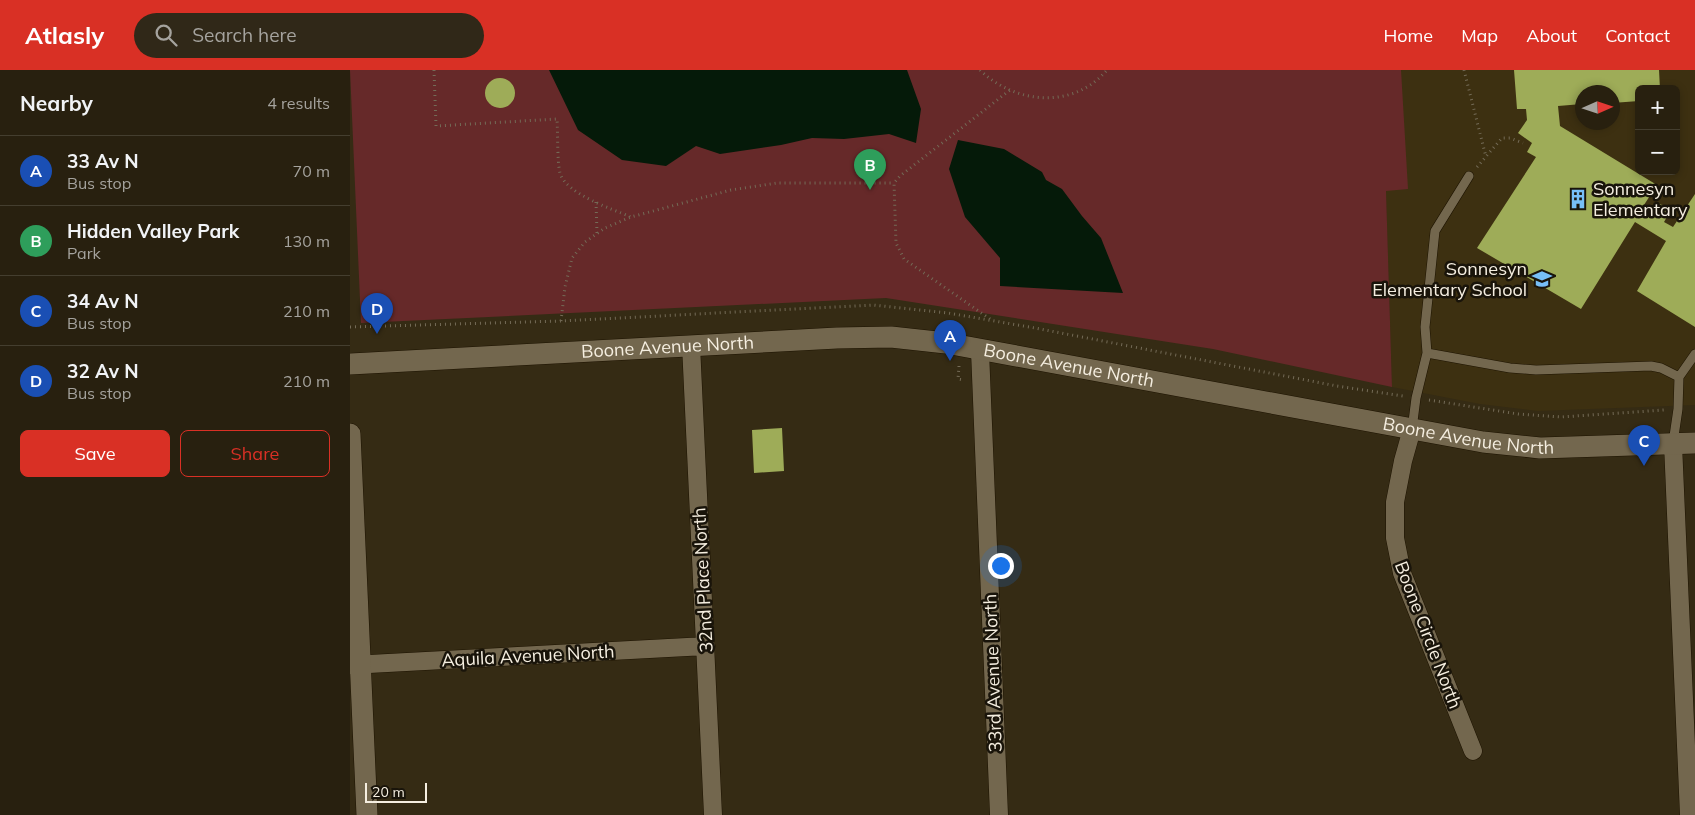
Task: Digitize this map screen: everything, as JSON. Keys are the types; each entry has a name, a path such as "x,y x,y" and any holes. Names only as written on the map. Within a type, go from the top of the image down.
{"street":[{"name":"Boone Avenue North","path":"350,364 891,336 946,343 980,351 1483,442 1540,448 1695,443"},
{"name":"32nd Place North","path":"691,345 713,815"},
{"name":"33rd Avenue North","path":"980,351 999,815"},
{"name":"Boone Circle North","path":"1412,429 1403,461 1396,502 1395,538 1402,573 1473,751"},
{"path":"350,434 355,665 367,815"},
{"path":"1672,444 1688,815"},
{"name":"Aquila Avenue North","path":"355,665 706,646"}],"lane":[{"path":"1412,429 1416,398 1427,352 1425,327 1435,232 1469,176"},
{"path":"1427,352 1510,368 1536,370 1651,366 1661,368 1679,377"},
{"path":"1672,444 1678,409 1679,377 1695,354"}],"path":[{"path":"434,70 436,126 557,119 560,174 567,185 585,197 631,217"},
{"path":"980,70 991,81 1032,98 1062,97 1080,90 1102,76 1107,70"},
{"path":"1464,70 1486,157"},
{"path":"561,321 565,287 572,258 585,242 604,228 631,217 731,190 777,184 894,182 1010,90"},
{"path":"1469,176 1502,138 1510,138 1523,143"},
{"path":"894,182 896,243 904,259 991,320"},
{"path":"596,202 598,233"}],"shaded area":[{"path":"350,70 1401,70 1408,189 1386,191 1392,387 1213,349 886,298 361,323"},
{"path":"549,70 907,70 921,109 916,143 889,134 844,139 812,138 781,145 720,154 696,146 666,166 622,160 578,130"},
{"name":"Sonnesyn Elementary School","path":"1382,70 1695,70 1695,405 1538,411 1480,404 1392,387"},
{"path":"958,140 1004,149 1042,172 1046,180 1062,189 1101,238 1123,293 1000,286 1000,258 965,217 949,169"}],"building":[{"name":"Sonnesyn Elementary","path":"1514,70 1659,70 1660,85 1635,85 1635,101 1620,102 1620,85 1575,85 1575,105 1558,106 1560,126 1635,172 1635,175 1641,175 1657,185 1642,208 1653,215 1660,204 1671,210 1664,222 1673,227 1695,194 1695,327 1637,291 1666,241 1635,222 1581,309 1477,248 1536,157 1527,152 1532,143 1518,133 1527,120 1526,109 1517,109"},
{"path":"500,78 510,83 515,93 510,103 500,108 490,103 485,93 490,83"},
{"path":"782,428 784,471 754,473 752,430"}],"place":[{"name":"Hidden Valley Park","path":"870,190"},
{"name":"Sonnesyn Elementary","path":"1578,199"},
{"name":"Sonnesyn Elementary School","path":"1542,279"},
{"name":"32 Av N","path":"377,334"},
{"name":"33 Av N","path":"950,361"},
{"name":"34 Av N","path":"1644,466"}]}
